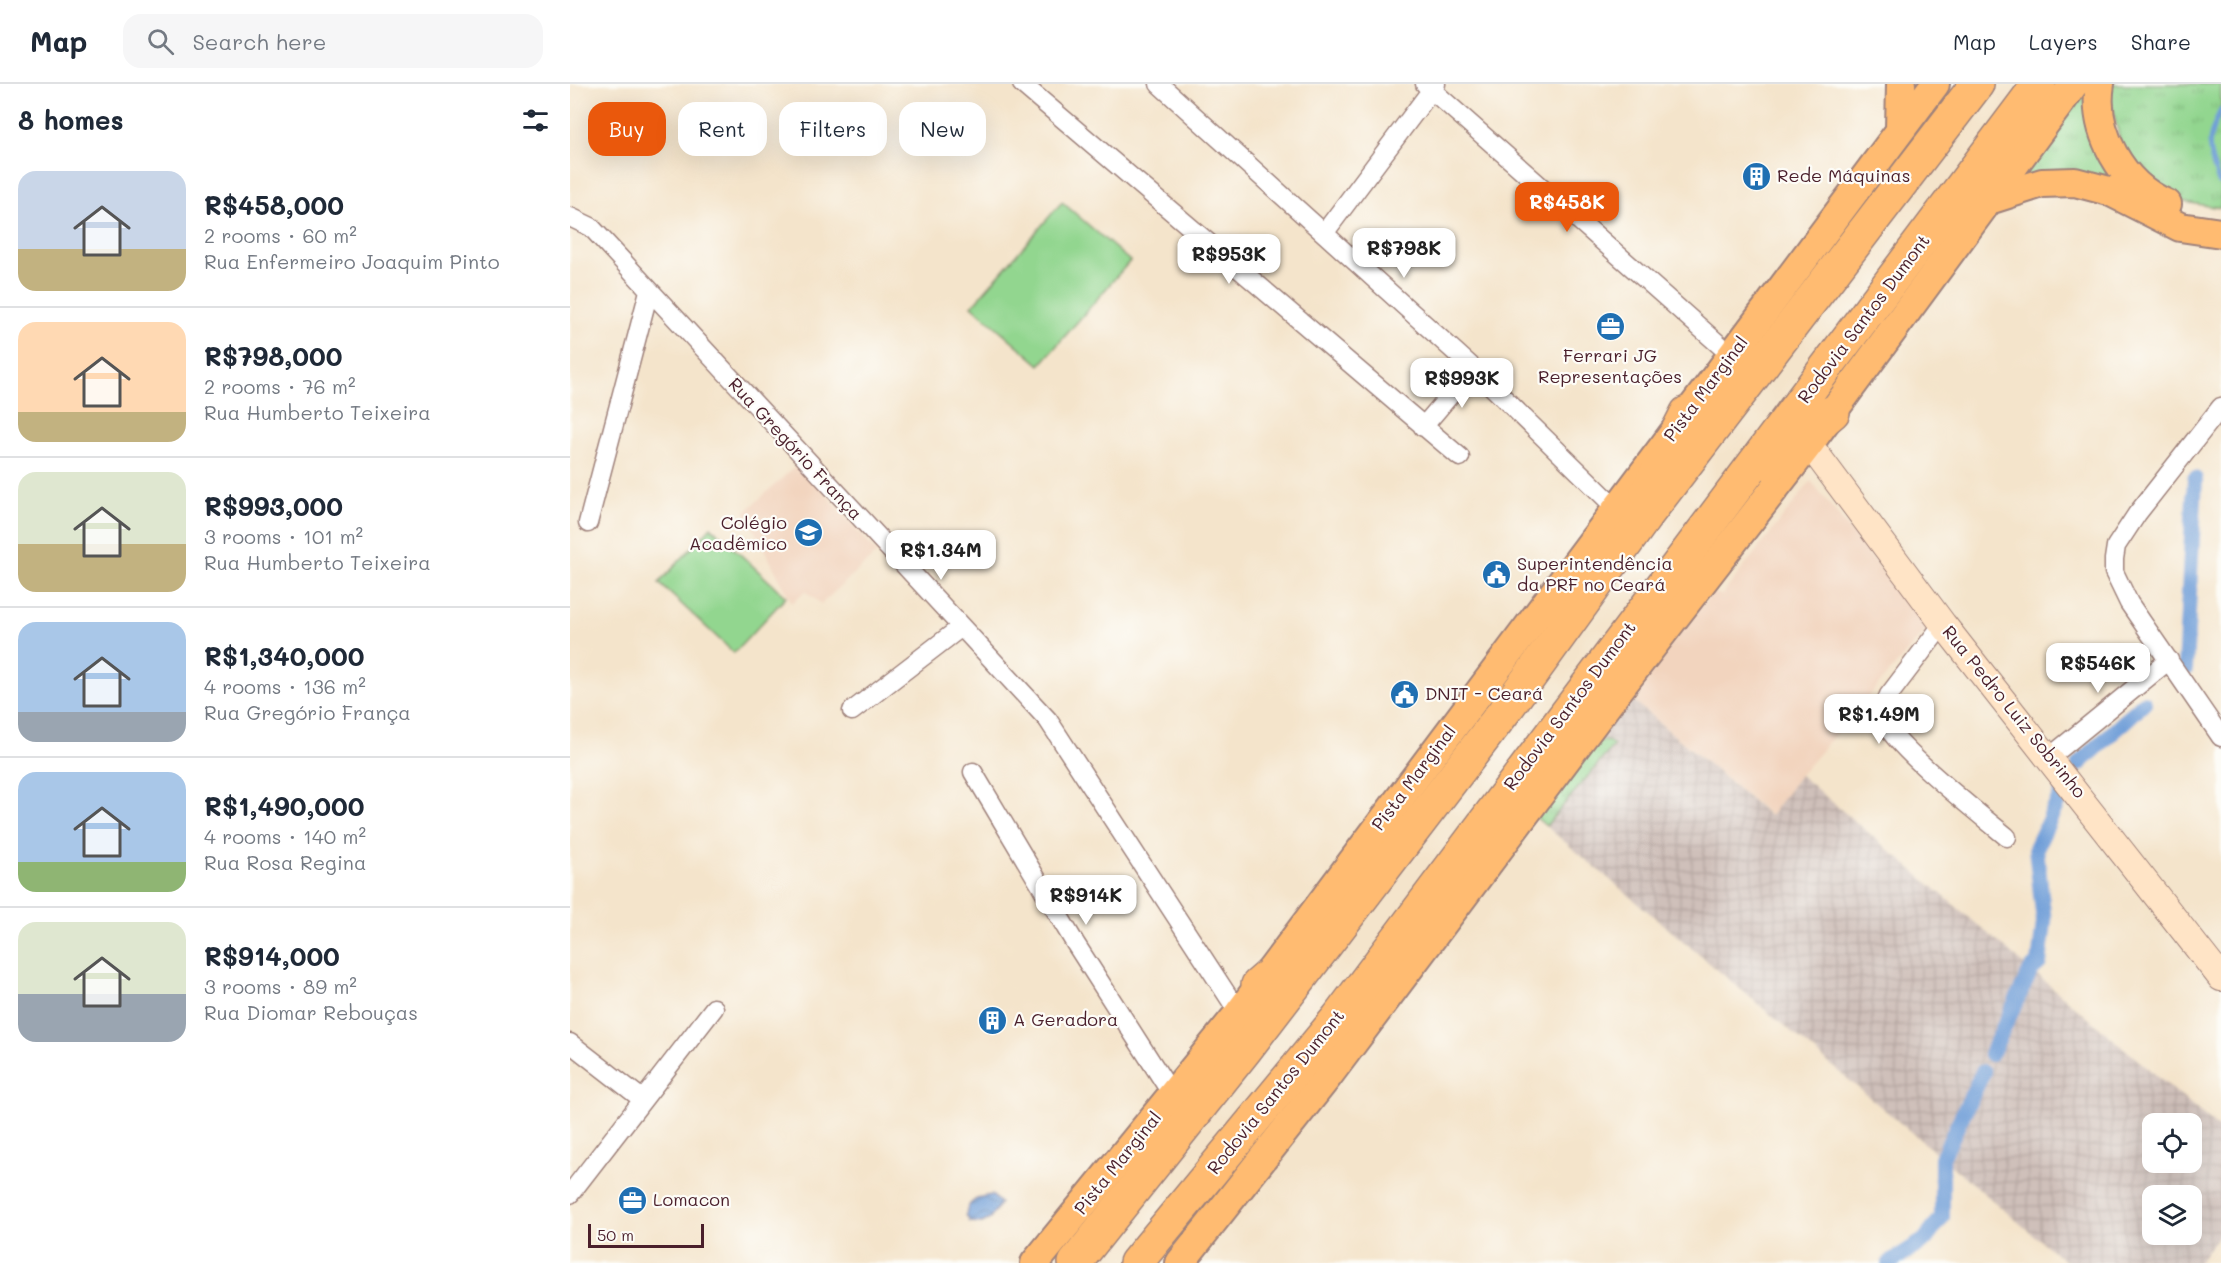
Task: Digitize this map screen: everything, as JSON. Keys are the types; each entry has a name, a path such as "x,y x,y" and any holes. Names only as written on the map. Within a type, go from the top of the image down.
{"highway":[{"path":"1075,1263 1245,1050 1509,705 1611,563 1977,84"},
{"name":"Rodovia Santos Dumont","path":"1136,1263 1338,1018 2039,84"},
{"path":"1737,487 1771,464 1833,412"},
{"path":"1611,563 1687,413"},
{"path":"1258,985 1310,940 1348,900 1369,886"}],"main road":[{"path":"1900,128 1901,84"},
{"name":"Pista Marginal","path":"1035,1263 1239,1013 1935,84"},
{"path":"1180,1263 1328,1076 1613,697 1809,444 2074,84"},
{"path":"2100,84 2100,112 2105,136 2114,155 2138,185 2151,196 2174,208 2196,214 2221,216"},
{"path":"1986,201 2042,183 2075,182 2109,191 2180,227 2221,233"}],"street":[{"path":"1023,84 1460,457"},
{"path":"1159,84 1473,368 1617,509"},
{"path":"1325,232 1431,86 1731,355"},
{"name":"Rua Gregório França","path":"570,217 591,227 960,628 1048,720 1239,1013"},
{"path":"588,523 649,291"},
{"path":"1423,427 1473,368"},
{"path":"2221,407 2137,514 2116,546 2114,572 2121,589 2221,737"},
{"name":"Rua Pedro Luiz Sobrinho","path":"1809,444 1943,624 2050,757 2221,978"},
{"path":"1943,624 1888,695 1884,705 1886,723 1901,743 1930,771 2007,837"},
{"path":"852,711 960,628"},
{"path":"2050,757 2169,660"},
{"path":"973,772 1075,943 1173,1096"},
{"path":"570,1194 714,1008"},
{"path":"570,1043 642,1099"}],"shaded area":[{"name":"Colégio Acadêmico","path":"799,463 877,553 821,604 805,591 792,603 745,512"},
{"path":"1811,481 1928,628 1800,775 1771,816 1625,694 1712,593 1722,595"},
{"path":"1625,694 1770,816 1800,775 2201,1113 2142,1113 2142,1173 2202,1173 2202,1114 2221,1130 2221,1232 2198,1263 2067,1263 1534,816"}],"green space":[{"path":"2084,84 2147,204 2006,185"},
{"path":"2107,84 2221,84 2221,208 2179,201 2123,154"},
{"path":"1062,202 1130,261 1040,365 972,306"},
{"path":"711,527 786,597 734,653 659,583"},
{"path":"1608,741 1614,745 1546,826 1534,816 1590,742"}],"water":[{"path":"992,1195 1000,1203 990,1219 982,1223 970,1222 966,1215 969,1206 979,1198"}],"waterway":[{"path":"2219,183 2210,153 2210,138 2221,109"},
{"path":"2185,669 2195,479"},
{"path":"2079,764 2144,703"},
{"path":"1991,1054 2031,970 2039,963 2044,922 2036,848 2061,795"},
{"path":"1889,1263 1925,1240 1942,1217 1942,1158 1983,1072"}],"place":[{"name":"Rede Máquinas","path":"1756,176"},
{"name":"Ferrari JG Representações","path":"1610,327"},
{"name":"Colégio Acadêmico","path":"808,533"},
{"name":"Superintendência da PRF no Ceará","path":"1496,574"},
{"name":"DNIT - Ceará","path":"1404,694"},
{"name":"A Geradora","path":"992,1020"},
{"name":"Lomacon","path":"632,1200"}]}
